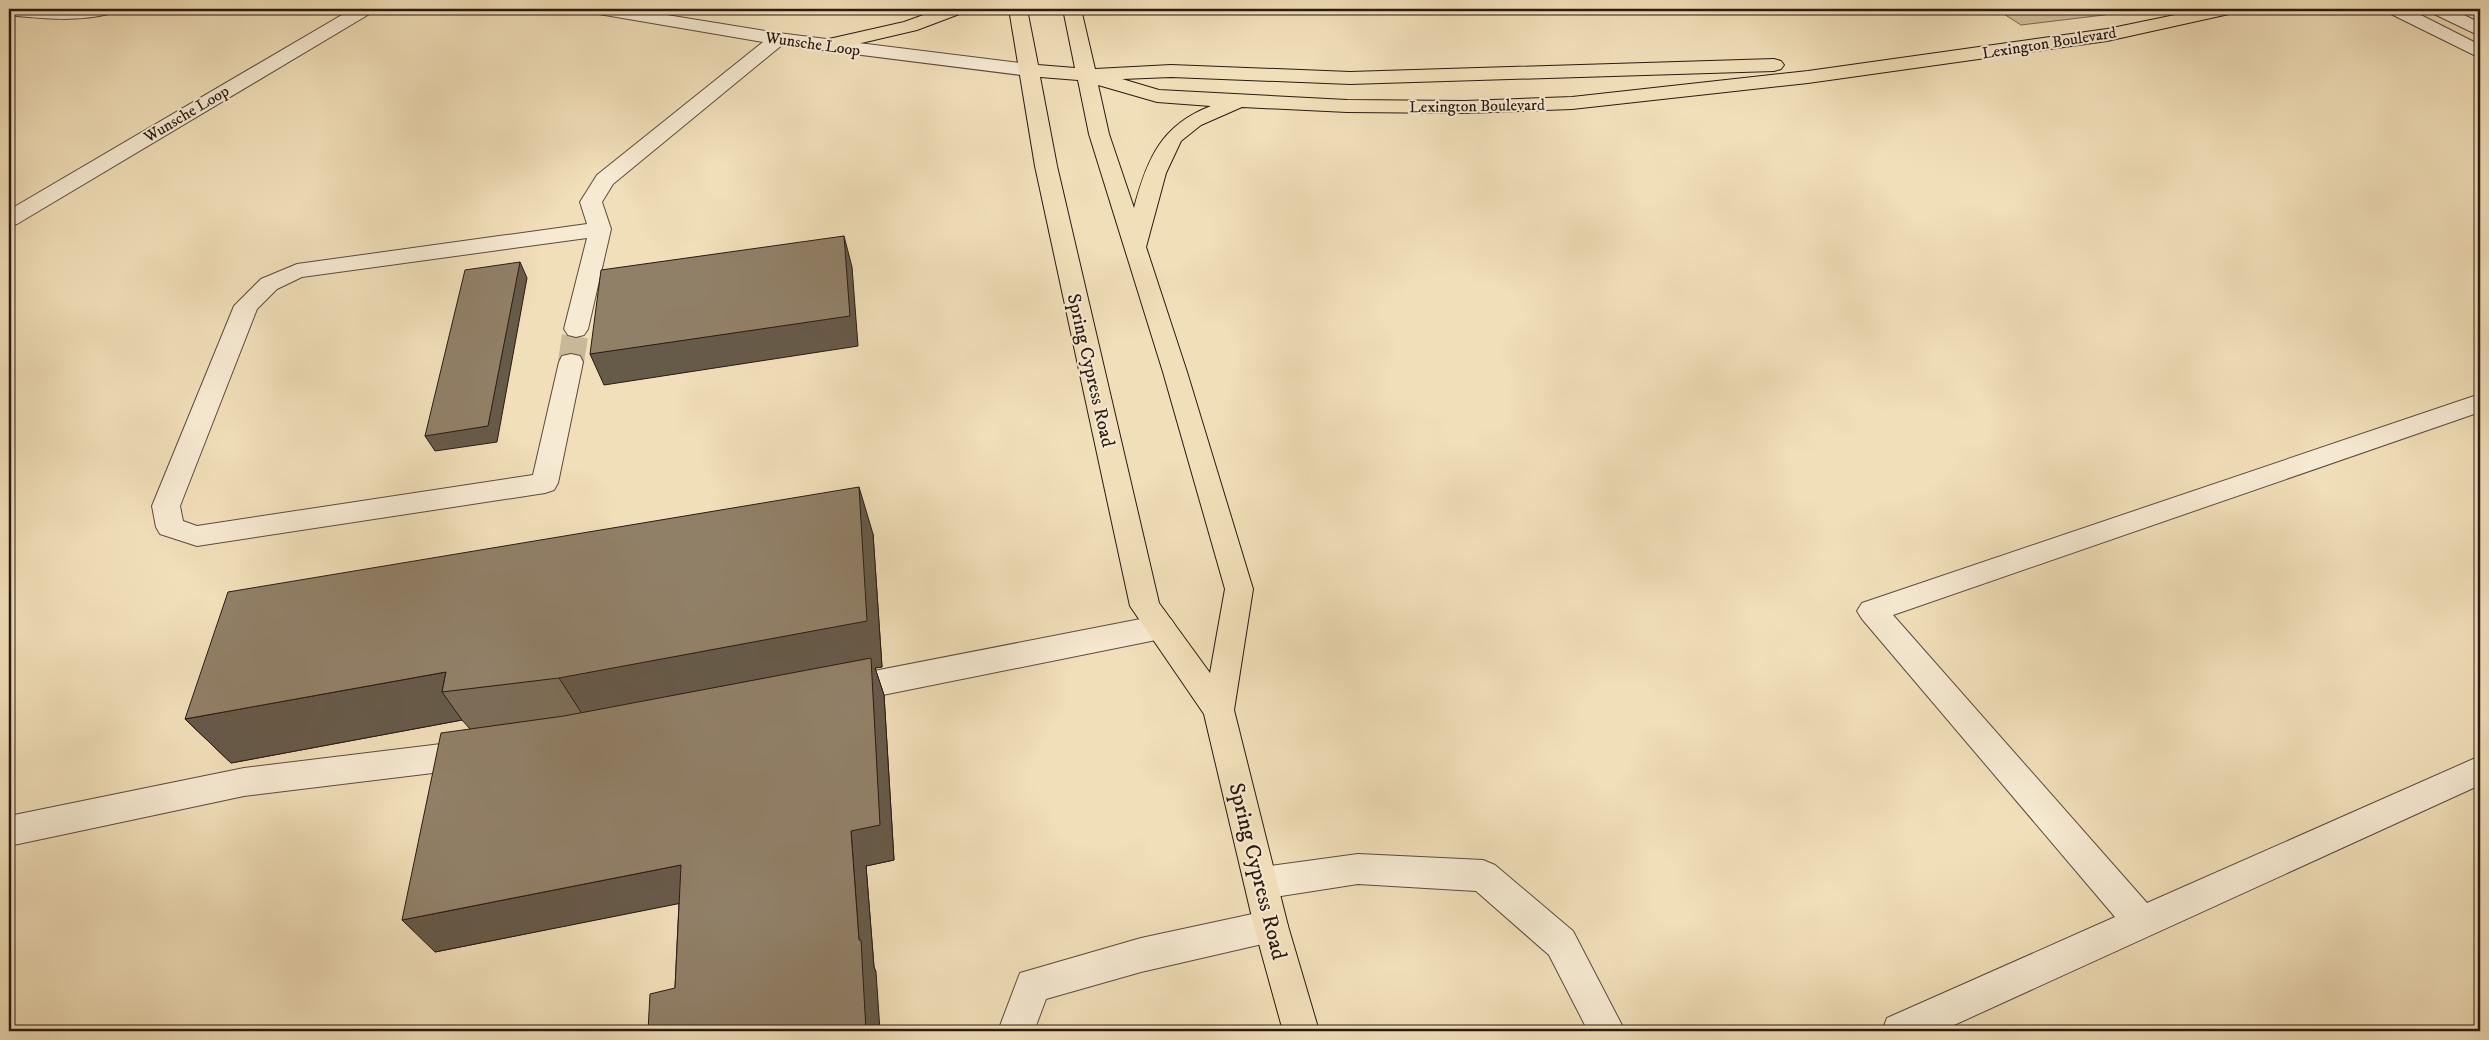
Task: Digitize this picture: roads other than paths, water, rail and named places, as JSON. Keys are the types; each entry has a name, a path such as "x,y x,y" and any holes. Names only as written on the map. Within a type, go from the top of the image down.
{"main road":[{"path":"826,45 910,26 956,9"},
{"name":"Spring Cypress Road","path":"1018,9 1046,166 1145,606 1220,710 1271,926 1301,1031"},
{"name":"Spring Cypress Road","path":"1072,9 1099,134 1136,246 1239,589 1220,710"},
{"name":"Lexington Boulevard","path":"1087,75 1157,96 1248,102 1455,107 1572,103 1808,78 1868,67 2107,35 2229,9"},
{"name":"Lexington Boulevard","path":"1029,70 1087,75 1171,71 1350,78 1777,65 1868,67"},
{"path":"1136,246 1144,207 1161,161 1173,137 1194,121 1216,110 1248,102"}],"street":[{"path":"9,10 64,14 98,12 107,9"},
{"name":"Wunsche Loop","path":"9,219 364,9"},
{"name":"Wunsche Loop","path":"598,9 826,45 1029,70"},
{"path":"2395,9 2480,52"},
{"path":"2438,9 2480,30"},
{"path":"576,329 600,229 591,202 605,180 778,38"},
{"path":"571,362 545,483 197,536 170,527 166,506 246,306 269,284 297,271 600,229"},
{"path":"2142,922 1872,611 2480,403"},
{"path":"820,694 1161,627"},
{"path":"9,831 244,782 500,750"},
{"path":"1900,1031 2480,770"},
{"path":"1262,883 1358,869 1483,876 1562,943 1607,1031"},
{"path":"1016,1031 1033,984 1141,955 1271,926"}],"tunnel":[{"path":"571,362 576,329"}]}
